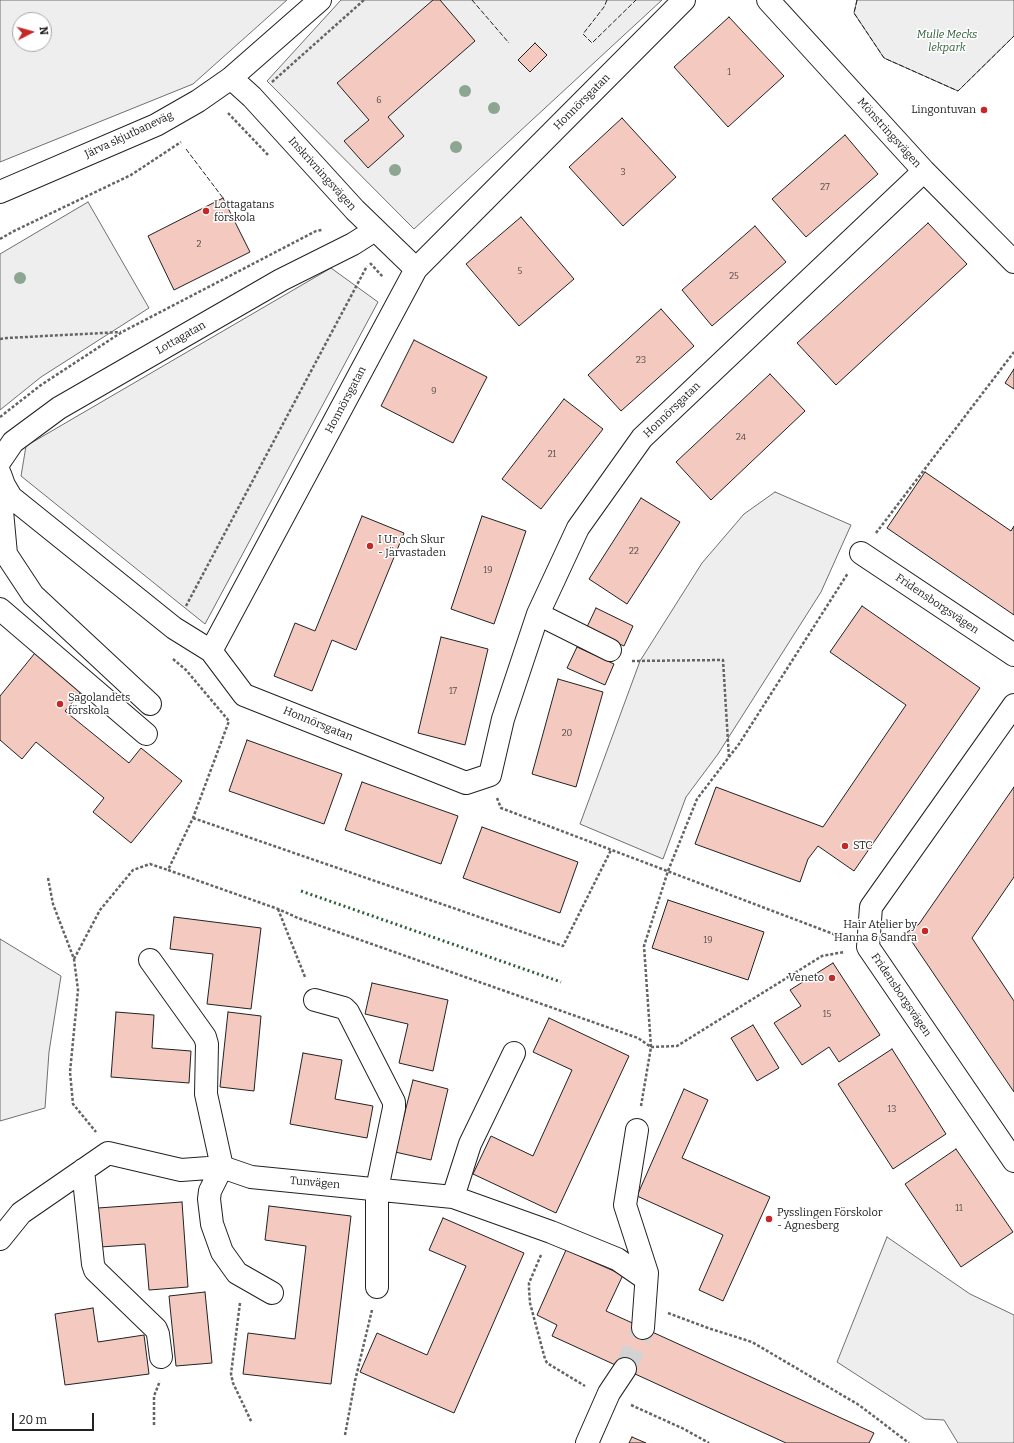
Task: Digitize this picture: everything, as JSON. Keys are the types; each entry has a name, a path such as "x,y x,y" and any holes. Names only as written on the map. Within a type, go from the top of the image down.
{"street":[{"name":"Järva skjutbaneväg","path":"0,192 156,125 198,101 231,78 320,0"},
{"name":"Honnörsgatan","path":"684,0 416,270 211,651 244,695 466,783 490,775 503,719 538,614 578,528 642,438 924,171"},
{"name":"Mönstringsvägen","path":"768,0 924,171 1014,262"},
{"name":"Inskrivningsvägen","path":"231,78 252,97 355,210 416,270"},
{"name":"Lottagatan","path":"0,462 13,442 59,408 281,280 352,244 375,230"},
{"path":"0,474 11,497 174,628 211,651"},
{"path":"11,497 2,511 6,554 33,595 150,704"},
{"name":"Fridensborgsvägen","path":"861,553 1014,655"},
{"path":"0,609 146,734"},
{"path":"538,614 610,650"},
{"name":"Fridensborgsvägen","path":"1014,706 871,907 868,947 1014,1161"},
{"path":"150,960 205,1037 207,1044 206,1094 222,1167 210,1191 209,1199 212,1224 222,1252 237,1273 272,1293"},
{"path":"315,1000 344,1008 348,1012 394,1102 377,1188 377,1287"},
{"path":"453,1197 470,1144 514,1053"},
{"path":"637,1130 625,1205 647,1273 642,1328"},
{"path":"0,1238 21,1213 108,1153"},
{"name":"Tunvägen","path":"108,1153 181,1170 222,1167 251,1177 377,1188 453,1197 551,1232 617,1259 646,1279"},
{"path":"83,1170 93,1264 95,1270 156,1329 161,1357"},
{"path":"587,1443 609,1395 624,1373 624,1370"}],"path":[{"path":"0,417 41,385 122,332 316,231 323,230"},
{"path":"174,628 369,262"},
{"path":"0,339 122,332"},
{"path":"637,1130 652,1047 644,946 668,871 697,799 739,744 861,553 1014,352"},
{"path":"168,655 186,670 229,721 193,818 168,870"},
{"path":"633,661 723,660 728,758"},
{"path":"490,775 500,808 868,947"},
{"path":"193,818 563,946 611,850"},
{"path":"74,959 100,910 133,870 150,864 638,1038 652,1047 677,1046 822,956 868,947"},
{"path":"48,878 53,904 74,959 78,990 70,1072 73,1104 96,1131 108,1153"},
{"path":"278,909 296,957 315,1000"},
{"path":"551,1232 529,1283 530,1303 545,1359 548,1363 609,1395 684,1429 709,1443"},
{"path":"242,1276 240,1306 231,1374 233,1383 252,1423"},
{"path":"345,1435 355,1382 377,1287"},
{"path":"644,1303 708,1328 752,1342 859,1405 909,1443"},
{"path":"154,1425 154,1396 162,1375 161,1357"}],"green space":[{"path":"0,0 287,0 193,84 0,162"},
{"path":"341,0 662,0 414,229 267,81"},
{"name":"Mulle Mecks lekpark","path":"857,0 1014,0 1014,36 958,91 884,58 854,13"},
{"path":"88,202 149,308 41,377 0,410 0,254"},
{"path":"331,268 378,302 205,624 21,476 26,446"},
{"path":"775,492 851,525 821,592 718,754 686,797 663,859 580,824 640,661 702,563 744,514"},
{"path":"0,939 61,976 49,1052 45,1108 0,1121"},
{"path":"887,1237 970,1294 1014,1315 1014,1443 958,1443 944,1420 925,1419 837,1362"}],"building":[{"path":"433,0 440,0 475,41 388,117 404,136 368,168 344,141 369,120 337,83"},
{"path":"729,17 784,76 728,127 674,67"},
{"path":"535,43 547,55 530,72 518,60"},
{"path":"622,118 676,177 623,226 569,167"},
{"path":"845,135 878,174 806,237 772,199"},
{"path":"223,198 250,252 174,290 148,236"},
{"path":"521,217 574,279 519,326 466,264"},
{"path":"928,223 967,264 836,385 797,343"},
{"path":"755,226 786,262 712,326 682,290"},
{"path":"661,309 694,346 621,411 588,375"},
{"path":"414,340 487,377 453,443 381,406"},
{"path":"1014,369 1014,389 1005,383"},
{"path":"770,374 805,411 711,500 676,462"},
{"path":"564,399 603,429 541,509 502,479"},
{"path":"925,472 1011,531 1014,526 1014,615 887,528"},
{"path":"641,498 680,522 627,604 589,579"},
{"path":"362,516 404,533 356,650 332,640 312,691 274,676 295,623 315,631"},
{"path":"482,516 526,531 494,624 451,609"},
{"path":"862,606 980,688 854,871 818,846 808,859 800,882 695,844 716,787 823,827 906,705 830,652"},
{"path":"596,608 633,626 624,646 586,629"},
{"path":"441,637 488,649 465,745 418,733"},
{"path":"577,647 614,664 605,685 567,668"},
{"path":"35,653 81,692 65,711 129,763 141,748 182,781 131,843 93,812 104,798 36,742 22,759 0,740 0,696"},
{"path":"558,679 603,692 576,787 532,774"},
{"path":"247,740 342,774 324,824 229,791"},
{"path":"362,782 458,816 441,864 345,830"},
{"path":"1014,787 1014,877 972,938 1014,1001 1014,1092 906,933 919,924"},
{"path":"482,827 578,862 560,913 463,878"},
{"path":"668,900 764,932 748,980 652,948"},
{"path":"174,917 261,928 251,1009 207,1004 213,954 170,949"},
{"path":"833,963 880,1035 839,1062 829,1047 802,1065 774,1023 801,1006 790,990"},
{"path":"372,983 448,1000 433,1071 399,1063 408,1024 365,1014"},
{"path":"116,1012 154,1015 152,1048 191,1051 189,1083 111,1077"},
{"path":"228,1012 261,1016 254,1091 220,1087"},
{"path":"549,1018 629,1056 556,1213 473,1174 491,1136 533,1156 572,1070 533,1052"},
{"path":"753,1025 779,1068 757,1081 731,1038"},
{"path":"892,1049 946,1134 893,1169 838,1084"},
{"path":"303,1053 342,1060 335,1099 373,1106 367,1138 290,1124"},
{"path":"413,1080 448,1089 431,1160 395,1152"},
{"path":"684,1089 708,1100 682,1158 770,1197 723,1301 699,1290 723,1235 637,1196"},
{"path":"956,1149 1013,1232 961,1267 905,1184"},
{"path":"182,1202 188,1287 149,1290 145,1244 100,1247 98,1208"},
{"path":"269,1206 351,1216 331,1384 243,1374 248,1333 295,1339 306,1246 265,1240"},
{"path":"443,1218 524,1253 454,1413 360,1372 377,1333 427,1355 466,1266 429,1250"},
{"path":"566,1250 623,1275 606,1311 874,1433 869,1443 786,1443 552,1336 557,1325 537,1315"},
{"path":"205,1292 212,1363 176,1366 169,1296"},
{"path":"93,1308 98,1342 144,1335 149,1374 65,1385 55,1314"},
{"path":"632,1437 646,1443 629,1443"}],"tunnel":[{"path":"625,1369 643,1328"}],"hedge":[{"path":"301,891 561,982"}],"fence":[{"path":"472,0 509,43"},
{"path":"607,0 604,7 583,34 592,43 636,0"},
{"path":"857,0 854,13 884,58 958,91 1014,36"},
{"path":"186,149 223,198"}],"place":[{"name":"Lingontuvan","path":"984,110"},
{"name":"Lottagatans förskola","path":"206,211"},
{"name":"I Ur och Skur - Järvastaden","path":"370,546"},
{"name":"Sagolandets förskola","path":"60,704"},
{"name":"STC","path":"845,846"},
{"name":"Hair Atelier by Hanna & Sandra","path":"925,931"},
{"name":"Veneto","path":"832,978"},
{"name":"Pysslingen Förskolor - Agnesberg","path":"769,1219"}]}
